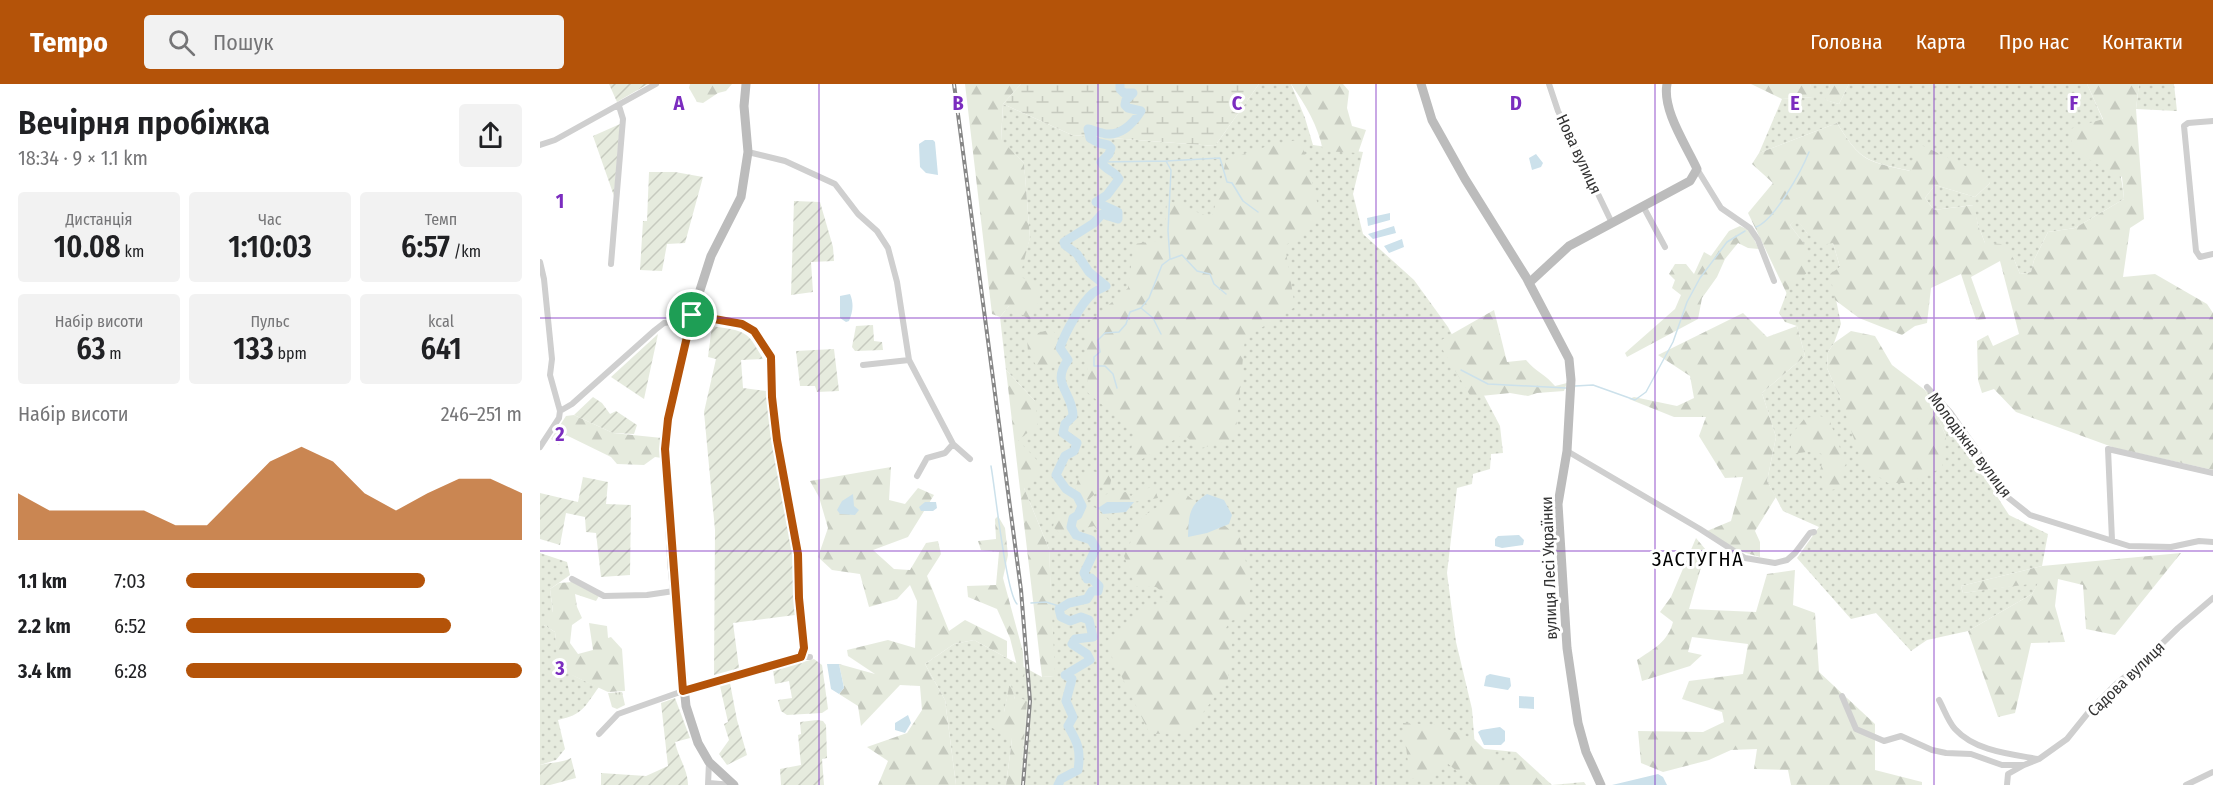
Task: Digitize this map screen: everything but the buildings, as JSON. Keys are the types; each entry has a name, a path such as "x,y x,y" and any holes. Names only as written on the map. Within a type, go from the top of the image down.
{"street":[{"path":"540,145 555,140 656,84"},
{"path":"733,785 709,762 698,743 691,726 683,691 665,449 668,419 691,317 711,256 741,197 748,152 744,106 746,84"},
{"name":"вулиця Лесі Українки","path":"1421,84 1432,120 1465,179 1529,283 1569,359 1571,380 1567,451 1558,504 1567,648 1578,723 1586,752 1601,785"},
{"name":"Нова вулиця","path":"1549,84 1558,111 1612,223"},
{"path":"1668,84 1665,94 1669,110 1696,169 1721,208 1750,228 1774,281"},
{"path":"610,264 623,119 619,106"},
{"path":"2213,121 2188,123 2184,126 2196,251 2200,257 2213,254"},
{"path":"748,152 785,160 835,184 858,214 877,231 888,248 897,282 909,360 953,444 970,459"},
{"path":"1529,283 1569,246 1690,181 1696,169"},
{"path":"1643,206 1665,247"},
{"path":"540,262 544,279 543,313 552,359 550,375 560,411 559,418 540,447"},
{"path":"560,411 572,404 664,323 691,317 742,324 754,331 771,357 772,397 777,440 798,554 799,598 804,648 801,657"},
{"path":"862,366 909,360"},
{"name":"Молодіжна вулиця","path":"1927,387 1950,412 1977,450 2001,492 2030,515 2129,546 2172,547 2199,541 2213,542"},
{"path":"917,476 927,458 945,453 953,444"},
{"path":"2112,540 2108,449 2213,473"},
{"path":"1567,451 1745,558 1775,563 1787,561 1796,553 1810,533 1814,532"},
{"path":"572,579 604,596 647,595 674,591"},
{"name":"Садова вулиця","path":"2024,765 2039,759 2067,739 2092,708 2116,684 2213,598"},
{"path":"599,734 618,714 683,691 801,657 810,657"},
{"path":"1842,696 1856,729 1884,741 1901,736 1932,750 1971,754 2002,765 2024,765"},
{"path":"1939,700 1953,727 1964,737 1986,748 2039,759"},
{"path":"709,762 709,784 733,785"},
{"path":"2007,785 2008,774 2024,765"},
{"path":"2186,785 2213,772"}],"green space":[{"path":"609,84 648,84 617,102"},
{"path":"690,84 732,84 726,91 718,93 703,103 697,102 689,88"},
{"path":"965,84 1021,84 1003,104 1001,140 1024,163 1030,238 1020,276 1043,290 1030,320 1009,306 1000,317 992,314"},
{"path":"1021,84 1259,84 1215,146 1072,135 1003,104"},
{"path":"1259,84 1291,84 1313,145 1363,152 1353,194 1363,234 1414,280 1448,327 1500,426 1503,453 1491,454 1490,469 1473,474 1472,484 1457,488 1447,573 1456,642 1472,709 1475,748 1516,752 1552,785 1020,785 1027,701 1015,699 1010,684 1004,712 1012,739 1006,785 956,785 945,700 925,664 954,644 974,640 1042,677 1054,676 1049,549 1024,488 1017,440 1035,401 1006,370 1000,317 1009,306 1030,238 1024,163 1001,141 1003,104 1072,135 1215,146"},
{"path":"1291,84 1343,84 1349,91 1347,108 1352,126 1366,130 1358,153 1323,151 1311,116"},
{"path":"1751,84 1810,84 1814,97 1782,99"},
{"path":"1810,84 1830,84 1826,100 1839,104 1849,84 2087,84 2115,155 2124,199 2075,228 2048,232 2034,260 2031,272 2020,274 2014,259 1985,243 1973,205 1934,210 1925,198 1935,185 1975,197 1990,183 1918,144 1911,171 1866,158 1852,146 1837,123 1759,153 1782,99 1813,97"},
{"path":"1830,84 1849,84 1839,104 1825,100"},
{"path":"2087,84 2139,84 2136,109 2144,219 2130,228 2123,277 2155,274 2207,304 2213,313 2213,470 2115,448 2016,412 1994,389 1982,393 1978,380 1977,341 1988,335 1993,346 2019,334 2000,261 1971,277 1986,319 1976,320 1961,274 1931,288 1927,323 1915,326 1902,335 1859,318 1835,300 1830,274 1840,267 1833,243 1821,245 1796,219 1790,225 1805,245 1807,273 1790,286 1787,294 1748,213 1773,183 1752,164 1759,153 1837,123 1852,146 1874,162 1910,171 1917,143 1980,173 1990,183 1975,197 1935,185 1925,198 1934,210 1974,205 1985,243 2001,244 2014,259 2020,274 2031,272 2034,260 2048,232 2075,228 2124,199 2122,177 2073,151 2070,129 2103,119"},
{"path":"2139,84 2174,84 2177,111 2136,109"},
{"path":"620,124 614,196 593,136"},
{"path":"1301,139 1321,217 1285,246 1295,307 1245,338 1235,439 1198,449 1184,434 1139,461 1130,454 1135,432 1088,393 1086,325 1128,288 1134,244 1164,240 1167,200 1212,218 1226,160 1265,147"},
{"path":"649,172 675,172 703,177 685,243 667,244 662,271 640,270 643,221 647,221"},
{"path":"794,201 820,202 833,247 834,261 811,262 813,292 791,295"},
{"path":"1796,218 1807,233 1833,243 1840,267 1831,275 1841,324 1828,352 1827,368 1841,400 1946,436 1925,390 1931,394 2009,515 2048,534 2042,566 1961,586 1963,593 2039,582 2032,594 1968,631 1927,640 1911,651 1876,613 1851,619 1797,558 1819,527 1783,511 1767,481 1776,437 1762,393 1805,356 1797,326 1785,322 1779,313 1805,245 1790,225"},
{"path":"1740,226 1749,230 1759,249 1748,248 1738,243 1725,259 1717,277 1702,298 1698,319 1627,357 1625,353 1675,309 1681,295 1672,288 1675,280 1669,274 1675,264 1686,264 1694,274 1704,252 1711,256 1729,231"},
{"path":"1494,310 1507,362 1526,360 1555,386 1567,383 1564,391 1528,396 1510,393 1471,397 1438,342"},
{"path":"1743,313 1767,337 1797,326 1805,356 1762,393 1776,437 1767,481 1776,497 1755,531 1760,542 1760,557 1739,551 1707,531 1731,521 1743,477 1725,478 1699,436 1706,417 1674,417 1629,399 1634,397 1677,406 1694,398 1690,376 1658,355"},
{"path":"873,325 874,341 882,342 883,350 855,351 852,347 856,326"},
{"path":"712,326 744,333 763,359 741,360 743,388 767,391 778,472 794,555 795,615 733,623 739,668 714,675 715,530 704,412 716,359 708,357"},
{"path":"1052,329 1057,336 1057,363 1037,367 1028,352 1027,336"},
{"path":"1851,331 1875,336 1892,365 1925,390 1946,436 1942,468 1908,483 1888,483 1863,466 1841,400 1827,368 1828,352 1834,343"},
{"path":"658,334 644,399 611,377"},
{"path":"834,349 839,391 817,392 815,386 800,386 796,351"},
{"path":"1006,370 1035,401 1038,425 1018,440 1036,459 1038,477 1024,488 1049,549 1055,676 1042,677"},
{"path":"593,397 602,403 610,414 616,411 637,425 634,434 613,433 574,415"},
{"path":"574,415 613,433 662,438 662,458 655,457 644,465 617,464 611,457 566,435 559,445 551,439 566,416"},
{"path":"1820,416 1829,419 1846,464 1841,472 1841,487 1826,492 1820,471 1824,455 1814,451 1791,454 1791,435 1805,418"},
{"path":"891,467 889,500 905,504 918,488 934,495 908,537 873,550 894,569 910,570 926,543 938,541 941,554 927,576 949,631 965,620 1007,641 1007,658 974,640 954,644 925,664 945,700 956,785 878,785 888,761 867,747 907,733 922,710 920,686 900,685 861,726 858,706 839,694 844,688 839,664 875,674 848,656 847,650 888,640 915,648 917,601 910,585 897,599 869,607 860,574 832,570 818,557 828,528 819,497 810,481"},
{"path":"1092,471 1112,476 1110,485 1097,486 1096,493 1086,502 1075,491 1078,479"},
{"path":"583,477 608,482 606,504 631,505 630,575 601,577 596,533 586,532 585,517 566,513 560,545 540,539 540,493 578,502"},
{"path":"1154,487 1158,498 1134,502 1107,502 1098,508 1095,505 1098,497 1107,494 1126,492 1131,496 1138,490"},
{"path":"1182,491 1240,538 1251,582 1247,617 1230,621 1225,630 1232,642 1228,679 1188,733 1150,734 1105,643 1142,609 1172,600 1156,587 1135,586 1124,556 1142,517"},
{"path":"1094,507 1108,519 1108,528 1100,532 1094,526 1076,530 1075,522"},
{"path":"1070,515 1069,528 1061,535 1053,527 1055,518"},
{"path":"998,516 1005,528 1008,555 1003,578 1023,652 1024,677 1019,674 1010,638 997,609 968,597 967,586 996,585 999,552 981,550 978,541 996,539 995,519"},
{"path":"1696,538 1706,550 1689,609 1756,612 1767,574 1795,570 1793,605 1815,613 1819,672 1875,724 1875,770 1922,782 1922,785 1791,785 1788,770 1754,769 1757,749 1731,750 1709,760 1663,772 1641,763 1638,731 1703,732 1724,722 1722,712 1682,699 1689,681 1743,674 1748,644 1692,637 1688,652 1702,655 1690,666 1642,681 1637,660 1659,644 1671,629 1673,622 1660,612 1671,597"},
{"path":"540,553 567,562 570,575 550,589 553,613 544,625 555,632 558,656 565,669 599,687 578,712 558,720 565,749 556,760 540,765"},
{"path":"2181,553 2115,635 2086,629 2083,585 2058,579 2055,606 2065,642 2031,643 2015,713 1998,717 1968,631 2032,594 2038,583 1963,593 1961,586 2042,566"},
{"path":"572,582 599,596 596,601 575,594 582,618 572,625 570,643 578,654 593,650 589,623 607,626 608,638 611,637 622,649 625,691 608,692 565,672 557,658 555,632 544,625 541,620 553,612 550,589 559,583"},
{"path":"814,659 822,665 828,709 822,713 787,715 781,711 778,700 792,698 789,681 775,684 773,670"},
{"path":"1010,682 1015,699 1018,697 1027,701 1020,785 1006,785 1012,739 987,725 1004,712"},
{"path":"730,683 747,755 727,765 719,754 729,740 724,724 728,722 720,686"},
{"path":"622,692 625,705 617,709 612,707 608,693"},
{"path":"675,698 690,738 675,742 688,785 601,785 601,773 646,776 668,766 661,703"},
{"path":"823,721 826,725 827,758 822,759 824,785 781,785 780,769 801,765 798,735 801,734 800,722"},
{"path":"1403,723 1436,725 1474,739 1500,765 1520,759 1543,785 1473,785 1446,762 1431,781 1410,778"},
{"path":"571,758 576,778 550,785 540,785 540,765"},
{"path":"1584,782 1586,785 1552,785"}],"water":[{"path":"925,140 935,142 938,175 926,173 920,167 919,144"},
{"path":"1536,154 1543,163 1541,167 1532,170 1529,158"},
{"path":"1390,213 1390,220 1368,226 1367,218"},
{"path":"1394,226 1396,233 1373,239 1368,234"},
{"path":"1402,239 1404,247 1389,253 1384,246"},
{"path":"850,294 852,311 849,321 846,322 840,318 840,296"},
{"path":"853,494 854,506 859,510 855,515 840,514 837,510 842,501"},
{"path":"1207,494 1224,500 1232,515 1229,524 1207,533 1188,537 1193,507"},
{"path":"925,502 936,502 937,508 933,511 921,511 919,507"},
{"path":"1107,502 1134,502 1126,512 1103,514 1098,508"},
{"path":"1519,535 1524,540 1523,545 1502,548 1495,546 1495,539 1498,536"},
{"path":"827,664 839,664 844,688 839,694 831,689"},
{"path":"1490,674 1510,678 1511,686 1508,690 1484,686 1486,676"},
{"path":"1519,696 1534,697 1534,709 1519,708"},
{"path":"908,715 911,723 905,733 895,730 895,723"},
{"path":"1500,727 1505,731 1505,741 1501,745 1484,745 1478,732"},
{"path":"1658,774 1663,777 1667,785 1612,785"}],"waterway":[{"path":"1058,785 1061,779 1078,770 1079,763 1078,747 1068,726 1073,717 1066,701 1072,679 1065,675 1090,660 1087,654 1072,644 1075,639 1093,637 1089,620 1081,617 1070,621 1061,617 1059,609 1069,603 1087,599 1092,591 1098,591 1099,586 1091,578 1087,579 1084,573 1096,548 1091,540 1076,535 1071,527 1073,518 1078,515 1082,506 1077,496 1066,489 1056,475 1065,456 1074,451 1077,443 1063,433 1065,424 1073,416 1061,376 1068,360 1060,348 1069,327 1084,303 1093,293 1106,286 1089,272 1077,254 1064,242 1094,223 1102,214 1118,219 1118,212 1096,202 1107,195 1119,179 1101,162 1109,154 1111,148 1090,138 1088,129 1114,134 1125,129 1138,116 1141,111 1125,105 1126,100 1133,93 1124,93 1120,89 1120,84"},
{"path":"1756,227 1763,223 1779,205 1809,152"},
{"path":"1166,161 1220,158 1227,182 1232,183 1243,201 1258,212"},
{"path":"1101,162 1166,161 1171,170 1168,231 1170,259 1162,265 1149,298 1141,308 1153,318 1161,334"},
{"path":"1575,386 1593,385 1635,400 1646,392 1673,342 1687,302 1700,278 1727,242 1745,231"},
{"path":"1171,259 1182,255 1197,271 1210,274 1214,284 1226,294"},
{"path":"1117,388 1113,374 1105,366 1094,366 1094,357 1100,352 1098,340 1105,333 1119,332 1126,324 1130,312 1141,308"},
{"path":"1461,370 1488,384 1566,388"},
{"path":"991,466 1005,561 1017,604"},
{"path":"1031,603 1046,602 1062,607"}],"railway":[{"path":"954,84 1021,590 1030,701 1023,785"}],"district":[{"name":"ЗАСТУГНА","path":"1698,559"}],"route":[{"path":"692,315 742,324 754,331 771,357 772,397 777,440 798,554 799,598 804,648 801,657 683,691 665,449 668,419 692,315"}]}
